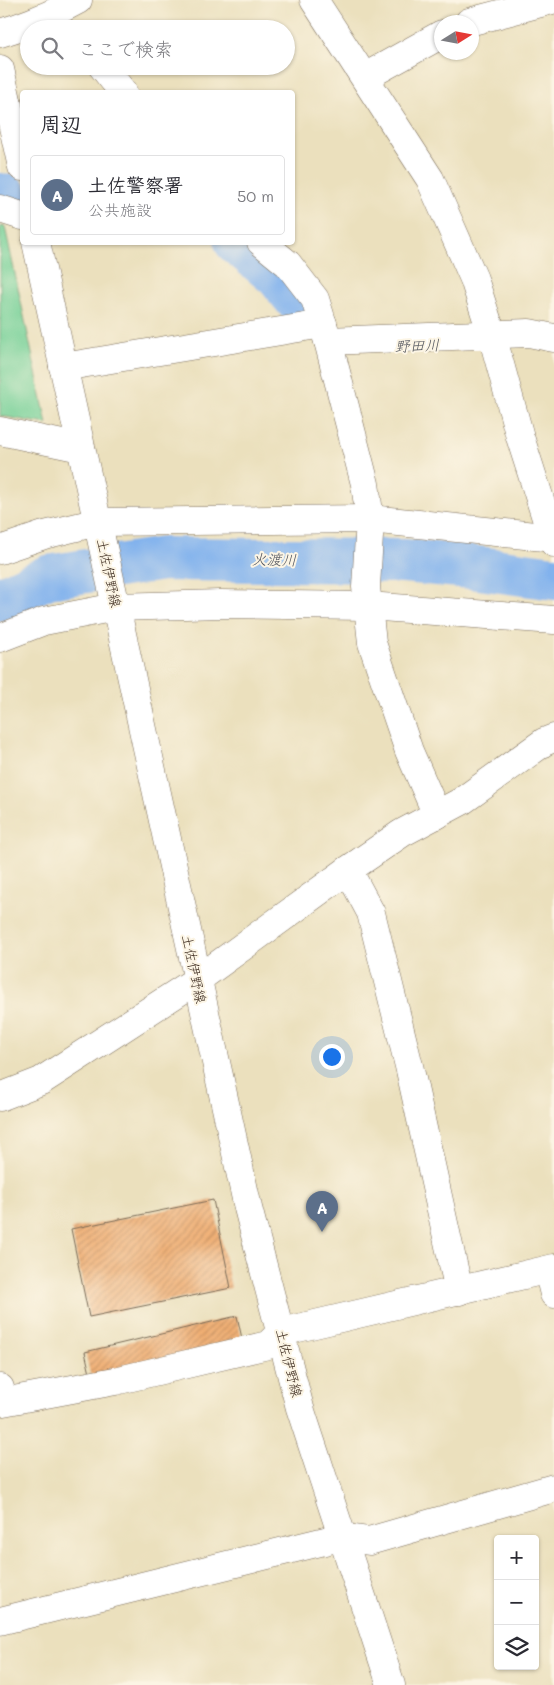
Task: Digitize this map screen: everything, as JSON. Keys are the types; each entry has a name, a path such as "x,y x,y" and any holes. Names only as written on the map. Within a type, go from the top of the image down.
{"street":[{"path":"0,550 44,535 99,529 370,526 553,540 520,437 492,335 474,279 430,179 314,0"},
{"path":"479,19 552,0"},
{"path":"44,20 69,13"},
{"path":"0,32 20,27"},
{"path":"365,77 434,38"},
{"path":"0,69 20,158"},
{"path":"109,75 121,90"},
{"path":"0,209 20,215"},
{"name":"土佐伊野線","path":"37,245 248,1208 300,1408 391,1685"},
{"path":"265,245 288,264 315,298 326,332 365,484 370,526 367,597 372,643 409,751 437,815"},
{"path":"63,367 326,332 416,336 529,333 554,338"},
{"path":"0,431 81,448"},
{"path":"0,638 44,621 115,603 220,604 367,597 554,620"},
{"path":"0,1097 41,1081 197,980 402,833 462,802 544,742 554,738"},
{"path":"348,870 371,913 410,1070 459,1291"},
{"path":"0,1388 3,1402 115,1381 268,1344 281,1332 459,1291 552,1277"},
{"path":"0,1621 341,1537 369,1540 554,1488"}],"green space":[{"path":"0,226 5,227 47,424 0,416"}],"building":[{"path":"213,1200 231,1288 89,1317 71,1229"},
{"path":"237,1316 243,1343 91,1378 85,1352"}],"waterway":[{"name":"野田川","path":"0,195 6,196"},
{"name":"野田川","path":"240,245 277,276 307,313"},
{"name":"火渡川","path":"0,599 48,577 163,559 403,561 471,567 554,578"}],"place":[{"name":"土佐警察署","path":"322,1232"}]}
